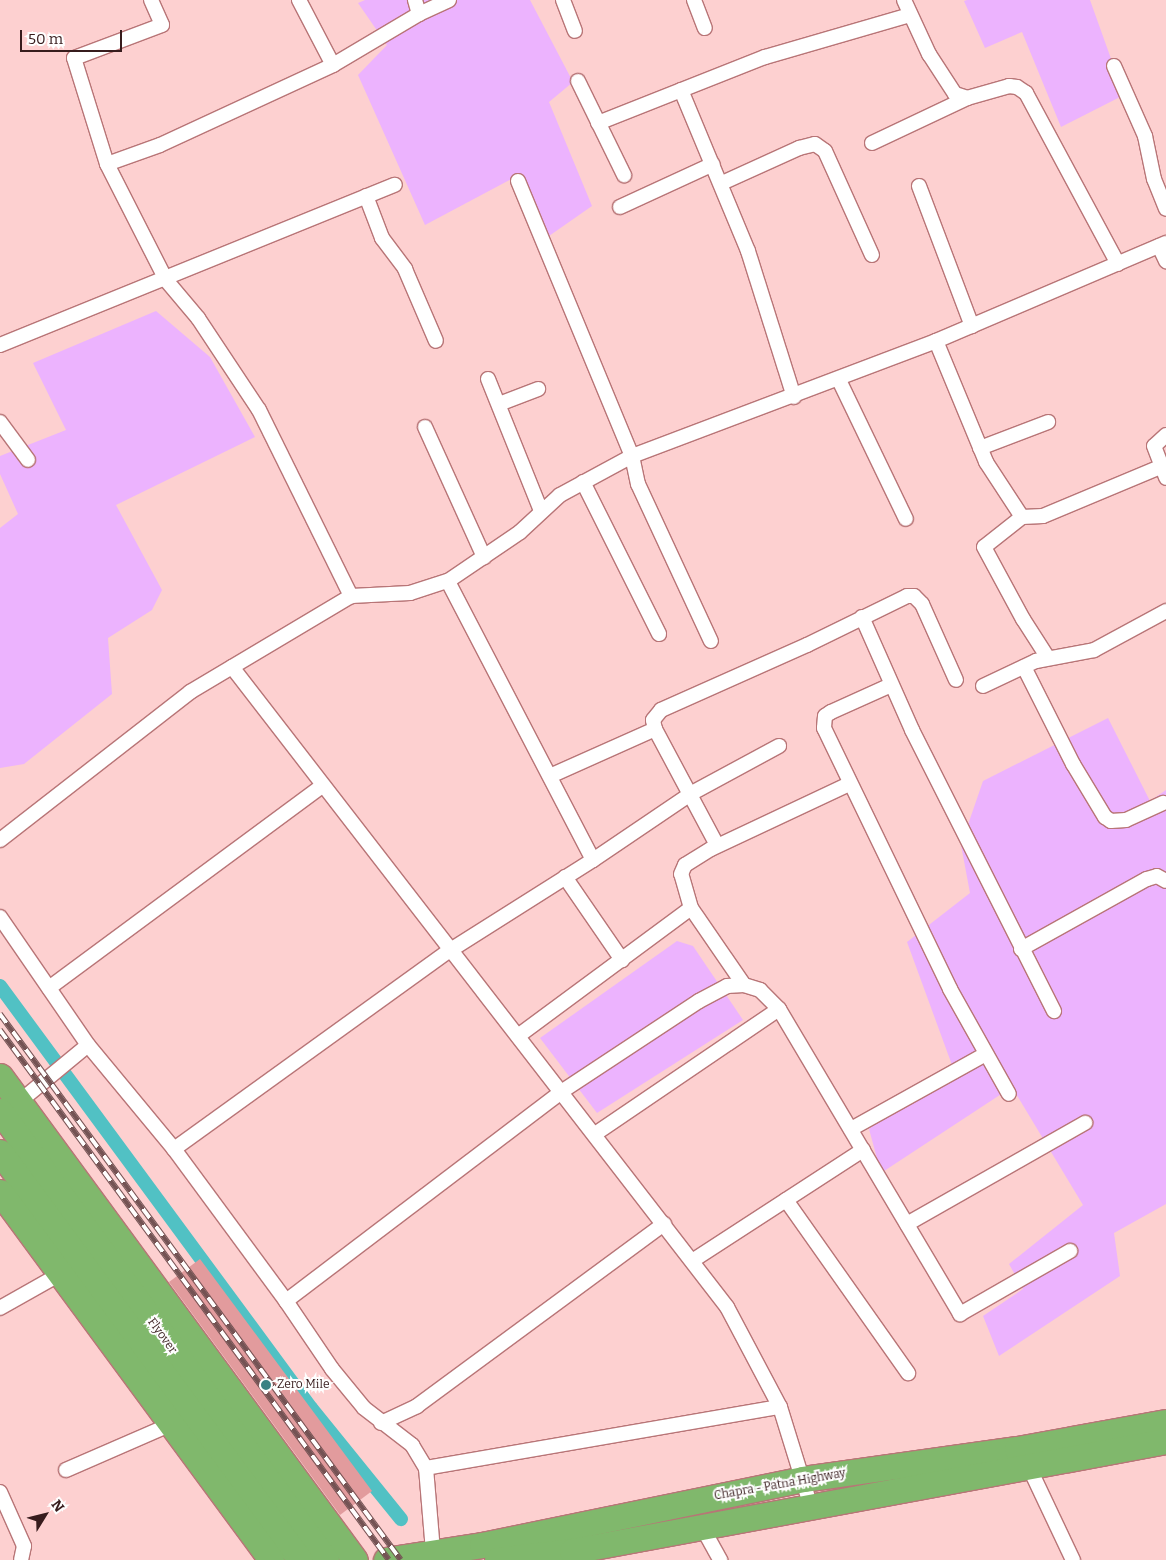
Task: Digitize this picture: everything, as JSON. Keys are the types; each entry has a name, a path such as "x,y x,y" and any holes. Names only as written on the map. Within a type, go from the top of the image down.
{"highway":[{"path":"0,1076 9,1106 294,1480 350,1538 366,1548 390,1558"},
{"name":"Flyover","path":"9,1106 288,1526 300,1560"},
{"name":"Flyover","path":"0,1152 288,1526 339,1557"},
{"path":"0,1192 271,1560"},
{"name":"Chapra - Patna Highway","path":"390,1558 482,1545 803,1479 1017,1450 1166,1422"},
{"path":"497,1560 553,1557 702,1527 1166,1441"},
{"path":"294,1480 339,1557"}],"street":[{"path":"151,0 162,25 74,58 107,164 166,280 198,318 259,410 350,596"},
{"path":"299,0 333,65"},
{"path":"415,0 419,14"},
{"path":"107,164 160,145 333,65 419,14 449,0"},
{"path":"564,0 576,31"},
{"path":"694,0 705,28"},
{"path":"904,0 946,84 955,94 967,98"},
{"path":"598,123 765,57 910,15"},
{"path":"1114,66 1147,142 1154,179 1166,210"},
{"path":"578,81 624,175"},
{"path":"872,143 967,98 1009,86 1017,86 1026,94 1118,264"},
{"path":"681,90 722,183 748,251 794,397"},
{"path":"722,183 799,148 815,144 825,151 872,255"},
{"path":"620,207 713,164"},
{"path":"518,180 632,456 638,484 711,642"},
{"path":"0,345 166,280 395,185"},
{"path":"919,186 972,326"},
{"path":"366,196 382,238 405,268 436,340"},
{"path":"0,840 172,705 350,596 410,593 448,581 520,532 541,511 583,482 632,456 794,397 936,342 1162,244 1166,261"},
{"path":"936,342 980,448 1006,495 1022,517"},
{"path":"488,379 500,404 541,511"},
{"path":"839,380 906,519"},
{"path":"500,404 538,389"},
{"path":"0,422 28,460"},
{"path":"980,448 1048,422"},
{"path":"424,428 484,557"},
{"path":"1048,658 1023,619 984,547 1022,517 1043,516 1163,472 1154,446 1166,435"},
{"path":"583,482 659,634"},
{"path":"448,581 593,860"},
{"path":"717,846 692,793 655,729 653,720 661,710 899,599 914,596 922,604 956,680"},
{"path":"983,686 1048,658 1094,650 1166,611"},
{"path":"862,617 891,685 1021,949 1054,1011"},
{"path":"232,667 322,786 595,1134 727,1307 780,1406 811,1507"},
{"path":"1024,667 1077,772 1105,817 1111,821 1126,820 1163,803"},
{"path":"891,685 825,716 824,728 849,784 986,1054 1009,1094"},
{"path":"550,776 655,729"},
{"path":"174,1150 449,950 593,860 692,793 779,746"},
{"path":"744,985 691,908 681,874 684,865 717,846 849,784"},
{"path":"48,988 322,786"},
{"path":"1021,949 1147,880 1157,876 1166,881"},
{"path":"565,877 622,960"},
{"path":"518,1036 691,908"},
{"path":"0,917 88,1045 174,1150 286,1301 332,1369 380,1423 412,1445 426,1468 433,1551"},
{"path":"286,1301 561,1092 699,1001 727,986 744,985 760,990 779,1009 960,1314 1070,1251"},
{"path":"595,1134 779,1009"},
{"path":"9,1106 88,1045"},
{"path":"851,1129 986,1054"},
{"path":"907,1224 1085,1123"},
{"path":"692,1261 863,1150"},
{"path":"786,1200 908,1373"},
{"path":"380,1423 417,1406 664,1224"},
{"path":"0,1308 60,1274"},
{"path":"426,1468 780,1406"},
{"path":"66,1470 172,1424"},
{"path":"1029,1467 1073,1560"},
{"path":"0,1492 24,1546 21,1560"},
{"path":"702,1527 720,1560"}],"shaded area":[{"path":"365,0 530,0 573,82 549,102 592,206 549,236 521,174 425,225 358,75 387,45 358,3"},
{"path":"1090,0 1124,95 1061,127 1022,32 985,48 964,1"},
{"path":"156,311 210,357 255,437 116,505 162,590 152,610 108,638 112,694 24,764 0,768 0,528 18,514 0,474 0,456 66,430 33,363"},
{"path":"1108,718 1150,801 1166,790 1166,1204 1114,1233 1120,1276 999,1356 983,1316 1023,1289 1009,1264 1083,1205 1012,1087 881,1173 869,1129 952,1065 907,942 970,893 961,845 983,781"},
{"path":"677,941 693,946 743,1020 597,1113 540,1038"}],"building":[{"path":"200,1259 372,1491 340,1515 169,1282"}],"waterway":[{"path":"0,986 311,1408 401,1519"}],"railway":[{"path":"0,1014 401,1560"},
{"path":"0,1030 389,1560"}],"place":[{"name":"Zero Mile","path":"266,1385"}]}
